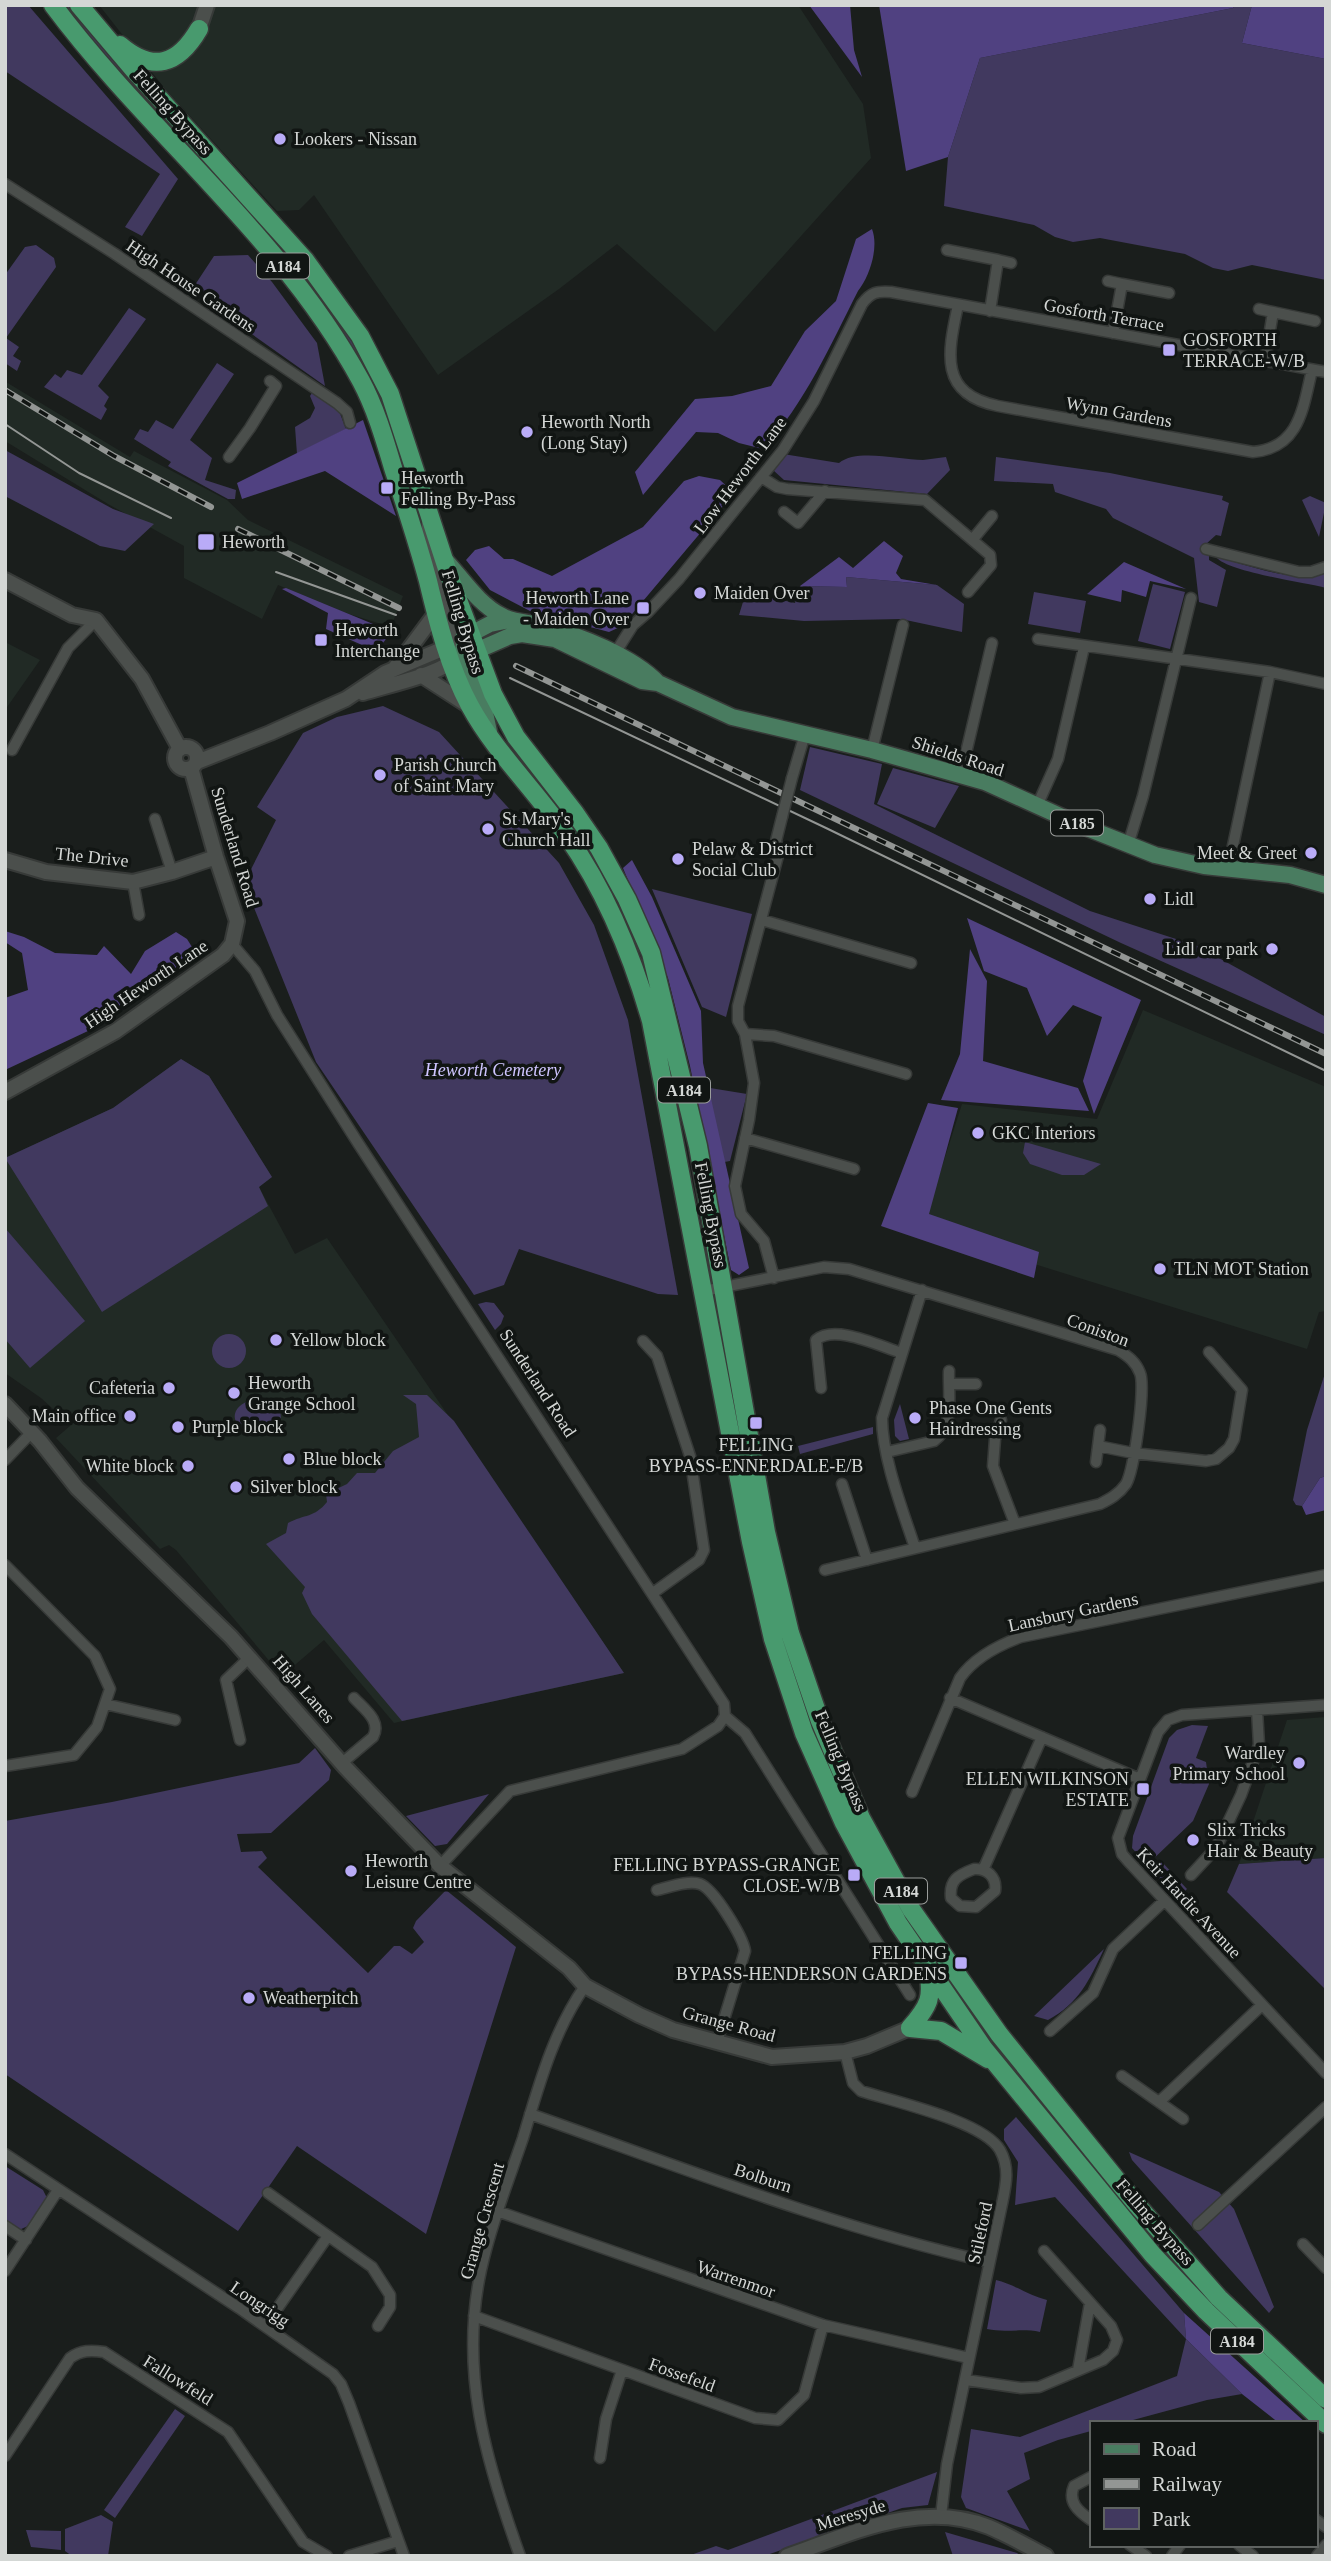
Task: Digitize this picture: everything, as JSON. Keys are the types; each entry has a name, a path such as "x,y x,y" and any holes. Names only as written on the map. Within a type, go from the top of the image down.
{"highway":[{"name":"Felling Bypass","path":"52,5 126,93 294,278 332,333 363,385 382,433 436,613 493,694 506,721 599,848 627,899 650,953 698,1146 766,1532 790,1633 820,1721 861,1818 911,1909 999,2034 1137,2205 1219,2298 1303,2379 1326,2396"},
{"name":"Felling Bypass","path":"82,10 268,217 342,309 360,336 390,394 445,560 472,709 587,866 621,932 638,975 658,1058 751,1542 773,1639 804,1733 844,1823 898,1923 997,2064 1153,2255 1206,2311 1326,2424"},
{"path":"82,10 128,51 152,62 176,57 188,47 199,29"},
{"path":"472,709 478,736 486,748 516,784 545,806"},
{"path":"910,2028 928,2004 931,1986 925,1962"},
{"path":"910,2028 941,2031 997,2064"}],"main road":[{"name":"A185","path":"445,560 485,604 509,620 560,631 611,659"},
{"path":"489,732 484,708 461,649 490,624 509,620"},
{"name":"A185","path":"461,649 522,634 555,639 611,659"},
{"name":"Shields Road","path":"611,659 642,681 658,683 732,717 961,774 1128,845 1164,857 1325,882"}],"street":[{"path":"199,29 207,5"},
{"name":"High House Gardens","path":"5,184 337,402 347,412 350,423"},
{"path":"947,250 1011,263"},
{"path":"990,311 998,260"},
{"path":"1108,281 1169,293"},
{"path":"1113,332 1122,284"},
{"name":"Gosforth Terrace","path":"877,291 1326,372"},
{"name":"Low Heworth Lane","path":"611,659 633,625 679,579 783,450 814,401 862,304 869,295 877,291"},
{"name":"Wynn Gardens","path":"958,305 949,349 953,376 971,397 999,406 1253,452 1264,451 1274,447 1294,430 1300,418 1312,370"},
{"path":"1259,309 1315,321"},
{"path":"1265,361 1273,312"},
{"path":"229,457 276,386 270,381"},
{"path":"761,477 777,487 787,489 925,500 987,551 992,561 968,592"},
{"path":"784,512 798,523 825,491"},
{"path":"973,539 992,516"},
{"path":"430,518 428,541 461,649"},
{"path":"1212,547 1299,572 1311,572 1326,567"},
{"path":"5,580 72,615 96,620 142,679 191,757 259,737 355,695 421,675 461,649"},
{"path":"1128,845 1142,800 1191,598"},
{"path":"394,669 436,613"},
{"path":"12,750 68,648 96,620"},
{"path":"872,750 903,625"},
{"path":"1038,639 1177,658 1326,684"},
{"path":"961,774 992,643"},
{"path":"1037,806 1058,759 1084,647"},
{"path":"355,695 394,669 429,656 461,649"},
{"path":"1228,869 1270,673"},
{"path":"421,675 472,709"},
{"path":"774,1278 764,1241 741,1214 735,1186 746,1138 754,1083 745,1034 738,1021 738,1006 779,852 775,841 805,734"},
{"name":"Sunderland Road","path":"191,757 216,857 237,921 232,944 255,971 276,1015 653,1593 724,1704 725,1716 745,1733 910,1995"},
{"path":"155,820 172,872"},
{"name":"The Drive","path":"5,859 46,872 133,881 172,872 216,857"},
{"path":"133,881 139,915"},
{"path":"762,920 911,963"},
{"name":"High Heworth Lane","path":"5,1092 117,1031 223,955 232,944"},
{"path":"745,1034 774,1036 906,1074"},
{"path":"746,1138 854,1169"},
{"name":"Coniston","path":"704,1291 836,1266 1118,1350 1137,1365 1143,1385 1133,1453 1126,1484 1111,1499 1100,1504 825,1570"},
{"path":"915,1548 887,1452 882,1418 922,1290"},
{"path":"821,1388 816,1340 823,1334 838,1333 902,1353"},
{"path":"643,1340 657,1356 690,1456 704,1550 699,1560 653,1593"},
{"path":"1098,1446 1133,1453 1216,1460 1234,1439 1242,1390 1209,1352"},
{"path":"887,1452 934,1441 940,1436 948,1422 949,1371"},
{"path":"949,1384 976,1384"},
{"name":"High Lanes","path":"5,1404 32,1432 77,1488 198,1603 250,1657 342,1763 440,1866 569,1968 585,1986"},
{"path":"1001,1420 993,1466 1015,1524"},
{"path":"1096,1462 1100,1430"},
{"path":"5,1460 32,1432"},
{"path":"842,1484 867,1560"},
{"path":"5,1565 95,1656 110,1689 97,1727 75,1755 5,1766"},
{"name":"Lansbury Gardens","path":"912,1792 960,1678 973,1663 1005,1643 1021,1637 1326,1576"},
{"path":"240,1740 226,1680 250,1657"},
{"path":"342,1763 376,1732 375,1721 354,1698"},
{"path":"950,1698 1140,1779"},
{"path":"105,1704 175,1720"},
{"name":"Keir Hardie Avenue","path":"1326,1705 1182,1715 1168,1720 1158,1732 1120,1831 1119,1846 1128,1861 1326,2073"},
{"path":"1191,1875 1216,1849 1241,1795 1259,1745 1257,1710"},
{"path":"440,1866 510,1791 682,1749 718,1726 725,1716"},
{"path":"983,1870 1042,1737"},
{"path":"974,1869 983,1870 995,1881 992,1895 976,1906 965,1907 955,1902 951,1894 955,1878 974,1869"},
{"path":"657,1890 689,1883 701,1884 710,1891 743,1941 745,1951 717,2042"},
{"path":"1050,2031 1093,1993 1113,1949 1164,1900"},
{"name":"Grange Road","path":"585,1986 673,2030 772,2057 845,2052 910,2028"},
{"name":"Grange Crescent","path":"520,2556 498,2495 479,2419 471,2358 474,2316 481,2271 497,2211 557,2032 585,1986"},
{"path":"1159,2102 1262,2005"},
{"name":"Stileford","path":"845,2052 853,2083 861,2091 966,2124 989,2136 1000,2150 1007,2175 947,2464 941,2516"},
{"path":"1122,2076 1183,2119"},
{"path":"1198,2225 1326,2106"},
{"name":"Bolburn","path":"530,2114 737,2187 928,2248 989,2262"},
{"name":"Longrigg","path":"5,2154 324,2365 341,2384 404,2556"},
{"path":"5,2271 58,2190"},
{"path":"268,2193 372,2267 390,2295 390,2307 377,2326"},
{"name":"Warrenmor","path":"497,2211 822,2325 970,2358"},
{"path":"5,2226 26,2240"},
{"path":"265,2326 328,2236"},
{"path":"1303,2244 1326,2268"},
{"path":"966,2380 1039,2387 1103,2360 1113,2351 1117,2340 1111,2326 1044,2251"},
{"path":"1078,2370 1090,2304"},
{"name":"Fossefeld","path":"474,2316 755,2418 778,2420 804,2395 822,2325"},
{"name":"Fallowfeld","path":"5,2456 70,2358 89,2350 104,2352 228,2432 303,2542 327,2556"},
{"path":"600,2458 606,2419 622,2370"},
{"path":"1090,2477 1078,2482 1072,2491 1076,2508 1090,2519"},
{"name":"Meresyde","path":"787,2556 819,2551 887,2521 941,2516 988,2526 1046,2556"},
{"path":"349,2556 398,2541"},
{"path":"1317,2556 1326,2545"}],"shaded area":[{"path":"99,5 798,5 863,104 871,158 715,332 617,244 438,375 314,195 299,210 277,211 165,89"},
{"path":"809,5 850,5 854,50 862,77"},
{"path":"879,5 1234,5 1233,8 980,58 948,157 906,171"},
{"path":"1252,5 1326,5 1326,59 1242,43"},
{"path":"872,229 874,253 866,278 792,413 763,449 739,443 718,433 696,432 643,495 635,472 695,399 732,396 771,386 805,331 836,301 856,239"},
{"path":"6,382 130,457 134,451 227,500 248,520 403,596 391,627 349,614 278,585 262,619 184,578 184,546 108,504 5,441"},
{"path":"363,420 396,516 325,471 242,499 237,483"},
{"path":"699,476 720,480 734,493 622,626 609,632 530,611 490,590 466,560 475,550 489,546 504,559 513,559 552,576 643,527 684,481"},
{"path":"884,541 903,556 896,573 901,579 937,585 846,577 847,587 800,586 839,557 853,568"},
{"path":"1124,562 1186,589 1150,581 1146,597 1122,590 1121,602 1087,594"},
{"path":"286,588 390,631 381,645 371,649 326,629 328,613 282,589"},
{"path":"5,642 40,660 5,710"},
{"path":"632,860 652,897 701,1011 703,1063 749,1268 739,1275 731,1270 690,1066 668,978 623,868"},
{"path":"967,918 1141,1000 1094,1114 1083,1081 1102,1017 1073,1005 1047,1036 1027,988 984,971"},
{"path":"5,931 24,937 55,953 97,955 104,946 131,974 145,951 176,932 187,939 197,955 105,1023 5,1070 5,998 28,990 22,953 5,942"},
{"path":"970,949 987,981 983,1061 1078,1088 1089,1111 941,1100 960,1054"},
{"path":"1143,1010 1326,1087 1326,1311 1319,1312 1307,1349 922,1229 962,1104 1097,1119"},
{"name":"Heworth Grange School","path":"181,1059 209,1076 272,1177 259,1187 295,1254 327,1238 624,1673 394,1723 324,1640 282,1676 176,1550 169,1545 160,1549 56,1438 70,1426 64,1419 41,1398 5,1373 5,1158 113,1108"},
{"path":"928,1103 958,1108 929,1214 1039,1252 1034,1278 881,1226"},
{"path":"1326,1476 1326,1510 1306,1515 1302,1506 1320,1478"},
{"name":"Wardley Primary School","path":"1326,1717 1326,1858 1239,1864 1287,1720"},
{"path":"1184,2313 1304,2421 1276,2421 1242,2394 1186,2339"}],"green space":[{"path":"5,5 28,5 178,179 142,236 125,227 160,174 5,71"},
{"path":"61,5 70,5 90,32 277,239 351,335 380,386 430,537 426,539 372,386 83,36"},
{"path":"1234,5 1252,5 1242,43 1326,59 1326,280 1252,265 1228,271 1213,268 1185,254 1100,238 1073,242 1055,237 1034,225 944,206 948,157 980,58 1233,8"},
{"path":"36,245 54,258 56,267 6,338 19,347 13,356 21,361 17,371 5,363 5,275 25,247"},
{"path":"248,255 272,282 317,343 325,386 191,291 214,256"},
{"path":"129,308 146,319 98,386 109,397 101,420 44,387 55,374 61,378 67,370 82,375"},
{"path":"217,363 234,374 190,440 212,458 205,480 236,490 235,499 228,499 173,469 168,466 171,462 134,439 140,429 148,432 156,420 173,429"},
{"path":"313,391 339,411 346,429 297,454 295,427 310,418 315,408 310,396"},
{"path":"5,450 113,509 154,524 125,551 100,546 5,496"},
{"path":"783,454 839,463 867,455 923,460 946,457 950,470 927,494 784,480 773,470"},
{"path":"996,457 1110,473 1223,496 1222,500 1229,503 1221,536 1216,535 1202,551 1209,555 1209,560 1226,570 1217,607 1199,602 1194,558 1113,518 1106,509 1055,492 1053,484 994,481"},
{"path":"1310,496 1326,503 1319,537 1302,500"},
{"path":"1216,557 1285,575 1326,572 1326,588 1250,572"},
{"path":"846,577 937,585 964,604 962,632 901,619 804,621 739,615 746,592 795,603 800,586 847,587"},
{"path":"1153,584 1185,592 1170,649 1138,641"},
{"path":"1034,592 1086,601 1080,633 1028,624"},
{"name":"Heworth Cemetery","path":"383,706 439,732 559,863 594,925 628,1020 678,1295 658,1294 519,1249 504,1285 474,1295 316,1062 244,883 276,820 257,807 303,733 337,717"},
{"path":"810,747 882,764 874,804 1090,911 1219,953 1217,957 1326,1017 1326,1035 1121,943 800,790"},
{"path":"893,768 959,786 935,828 877,804"},
{"path":"652,889 752,914 726,1017 702,1007"},
{"path":"181,1059 209,1076 272,1177 259,1187 268,1206 102,1312 5,1158 113,1108"},
{"path":"704,1087 747,1094 730,1161 719,1163"},
{"path":"1025,1142 1101,1164 1084,1175 1062,1175 1030,1164 1023,1153"},
{"path":"5,1228 85,1321 30,1368 5,1339"},
{"path":"494,1303 504,1316 495,1330 478,1304"},
{"path":"229,1334 241,1339 246,1351 241,1363 229,1368 217,1363 212,1351 217,1339"},
{"path":"1326,1370 1326,1476 1320,1478 1302,1506 1296,1505 1293,1500 1307,1430"},
{"path":"403,1395 427,1395 454,1421 624,1673 402,1721 312,1614 302,1593 305,1587 266,1544 286,1533 288,1523 322,1507 327,1502 326,1494 347,1484 357,1473 375,1473 393,1451 419,1437 416,1404"},
{"path":"254,1399 271,1402 280,1411 281,1419 277,1427 265,1435 246,1432 235,1420 235,1412 241,1405"},
{"path":"900,1404 909,1439 900,1441 895,1436 894,1420"},
{"path":"873,1427 873,1434 800,1454 798,1446"},
{"path":"1192,1725 1208,1726 1196,1758 1206,1762 1209,1784 1193,1821 1147,1865 1132,1848 1133,1836 1169,1738 1177,1730"},
{"path":"315,1748 331,1770 329,1780 271,1833 237,1834 241,1852 262,1851 267,1858 258,1867 368,1973 394,1946 400,1946 412,1954 424,1942 413,1928 416,1921 446,1890 516,1947 426,2234 297,2146 238,2231 5,2074 5,1821 299,1763"},
{"path":"489,1794 447,1844 435,1846 406,1816"},
{"path":"1326,1858 1326,1990 1227,1892 1239,1864"},
{"path":"1162,1862 1187,1889 1177,1899 1151,1872"},
{"path":"1104,1949 1088,1981 1068,2006 1048,2020 1034,2016"},
{"path":"1016,2117 1184,2313 1186,2339 1055,2197 1015,2205 1018,2162 1004,2140 1004,2129"},
{"path":"1129,2152 1219,2192 1234,2209 1274,2307 1269,2313 1132,2160"},
{"path":"5,2166 43,2190 48,2200 30,2225 19,2230 5,2220"},
{"path":"996,2280 1047,2300 1040,2332 987,2329"},
{"path":"1186,2339 1242,2394 1207,2400 1129,2421 1090,2421 1090,2431 1024,2453 1030,2479 1007,2491 1030,2531 966,2508 961,2497 971,2429 1020,2437 1177,2376"},
{"path":"175,2409 185,2416 115,2518 104,2510"},
{"path":"937,2472 928,2505 902,2508 764,2556 688,2556 716,2546 728,2550"},
{"path":"101,2515 113,2522 108,2556 72,2556 65,2551 65,2529"},
{"path":"26,2530 61,2531 61,2550 31,2547"},
{"path":"945,2532 1017,2553 1021,2556 953,2556"}],"tram line":[{"path":"5,424 79,473 171,518"},
{"path":"276,572 396,615"},
{"path":"510,678 1326,1071"}],"railway":[{"path":"5,390 114,456 211,507"},
{"path":"238,529 399,608"},
{"path":"516,666 1326,1054"}],"place":[{"name":"Lookers - Nissan","path":"280,139"},
{"name":"GOSFORTH TERRACE-W/B","path":"1169,350"},
{"name":"Heworth North (Long Stay)","path":"527,432"},
{"name":"Heworth Felling By-Pass","path":"387,488"},
{"name":"Heworth","path":"206,542"},
{"name":"Maiden Over","path":"700,593"},
{"name":"Heworth Lane - Maiden Over","path":"643,608"},
{"name":"Heworth Interchange","path":"321,640"},
{"name":"Parish Church of Saint Mary","path":"380,775"},
{"name":"St Mary's Church Hall","path":"488,829"},
{"name":"Meet & Greet","path":"1311,853"},
{"name":"Pelaw & District Social Club","path":"678,859"},
{"name":"Lidl","path":"1150,899"},
{"name":"Lidl car park","path":"1272,949"},
{"name":"GKC Interiors","path":"978,1133"},
{"name":"TLN MOT Station","path":"1160,1269"},
{"name":"Yellow block","path":"276,1340"},
{"name":"Cafeteria","path":"169,1388"},
{"name":"Heworth Grange School","path":"234,1393"},
{"name":"Main office","path":"130,1416"},
{"name":"Phase One Gents Hairdressing","path":"915,1418"},
{"name":"FELLING BYPASS-ENNERDALE-E/B","path":"756,1423"},
{"name":"Purple block","path":"178,1427"},
{"name":"Blue block","path":"289,1459"},
{"name":"White block","path":"188,1466"},
{"name":"Silver block","path":"236,1487"},
{"name":"Wardley Primary School","path":"1299,1763"},
{"name":"ELLEN WILKINSON ESTATE","path":"1143,1789"},
{"name":"Slix Tricks Hair & Beauty","path":"1193,1840"},
{"name":"Heworth Leisure Centre","path":"351,1871"},
{"name":"FELLING BYPASS-GRANGE CLOSE-W/B","path":"854,1875"},
{"name":"FELLING BYPASS-HENDERSON GARDENS","path":"961,1963"},
{"name":"Weatherpitch","path":"249,1998"}]}
